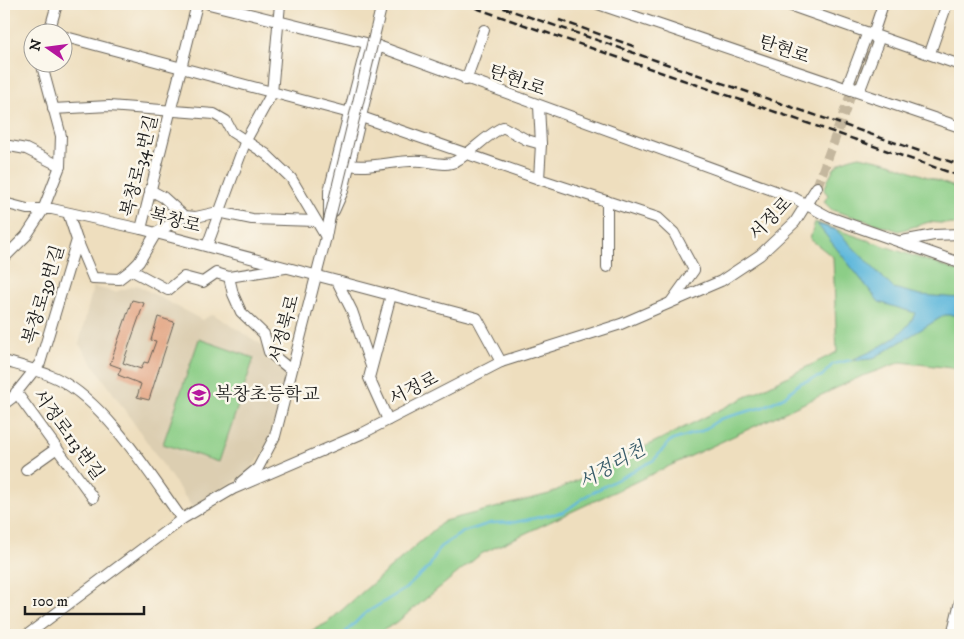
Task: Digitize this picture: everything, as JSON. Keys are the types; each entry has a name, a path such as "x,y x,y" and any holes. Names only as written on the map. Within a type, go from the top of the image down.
{"street":[{"path":"52,22 57,4"},
{"name":"복창로34번길","path":"141,230 182,68 196,4"},
{"name":"탄현1로","path":"209,4 378,46 466,80 794,198 829,217 960,263"},
{"path":"206,246 246,140 272,93 280,4"},
{"path":"329,221 382,4"},
{"name":"탄현로","path":"598,4 960,127"},
{"path":"786,4 815,8 873,34 960,65"},
{"path":"852,90 849,82 866,37 873,34 883,4"},
{"path":"930,53 947,4"},
{"path":"466,80 484,30"},
{"path":"72,39 360,116 539,179 658,218 674,233 694,270 671,302"},
{"path":"329,221 329,191 367,44"},
{"path":"329,221 343,192 378,46"},
{"path":"4,258 26,236 43,210 60,166 61,136 44,72"},
{"name":"복창로34번길","path":"53,109 109,106 170,110"},
{"path":"539,106 541,144 539,179"},
{"path":"170,110 214,114 226,121 232,132 266,154 291,178 326,237"},
{"path":"349,165 363,167 405,160 446,164 456,162 490,133 503,127 527,140 541,144"},
{"path":"4,145 26,149 60,166"},
{"name":"서정로","path":"26,635 182,519 233,489 361,434 501,362 621,324 721,281 739,271 795,222 807,206 817,187"},
{"path":"150,190 163,197 184,216"},
{"path":"607,201 607,267"},
{"name":"복창로","path":"4,203 68,213 156,233 477,318 501,362"},
{"path":"290,268 229,277 216,273 203,282 184,277 168,290 131,270 139,262 156,233 184,216 196,217 218,212 252,219 316,221"},
{"name":"복창로39번길","path":"68,213 93,278 119,279 131,270"},
{"name":"서정북로","path":"233,489 258,468 275,436 329,221"},
{"path":"901,241 934,235 960,234"},
{"name":"복창로39번길","path":"4,404 40,363 77,240"},
{"path":"229,277 233,294 242,312 264,334 269,352 291,370"},
{"path":"337,281 352,311 371,366"},
{"path":"388,420 369,378 391,295"},
{"path":"4,361 58,379 93,403 130,448 182,519"},
{"name":"서정로113번길","path":"16,392 94,498"},
{"path":"26,470 57,448"},
{"path":"952,635 960,602"},
{"path":"4,630 8,635"}],"shaded area":[{"name":"복창초등학교","path":"137,285 202,320 213,314 270,350 291,369 270,443 259,459 246,474 192,507 79,344 93,287 115,292"}],"green space":[{"path":"860,156 887,162 960,189 960,225 929,222 899,231 832,210 824,202 828,195 824,190 833,170 845,160"},
{"path":"815,222 960,272 960,369 901,362 860,377 481,554 396,623 375,635 303,635 327,623 444,521 549,494 837,352 833,257 810,239"},
{"path":"199,339 254,358 219,462 163,444"}],"water":[{"path":"817,224 836,230 893,288 920,295 960,298 960,315 945,315 872,359 848,361 887,343 905,329 915,313 879,302"}],"building":[{"path":"132,300 144,303 123,363 141,369 144,362 148,363 156,341 151,340 158,317 174,322 149,400 137,397 141,384 118,375 121,368 110,364"}],"waterway":[{"name":"서정리천","path":"343,635 364,614 405,589 429,567 440,547 463,532 491,523 516,522 564,512 586,496 654,460 670,441 702,431 720,419 763,407 784,397 800,383 822,376 833,364 851,360"}],"tunnel":[{"path":"817,187 873,34"}],"railway":[{"path":"464,4 960,176"},
{"path":"492,4 960,165"},
{"path":"559,20 636,47"}],"place":[{"name":"복창초등학교","path":"199,395"}]}
